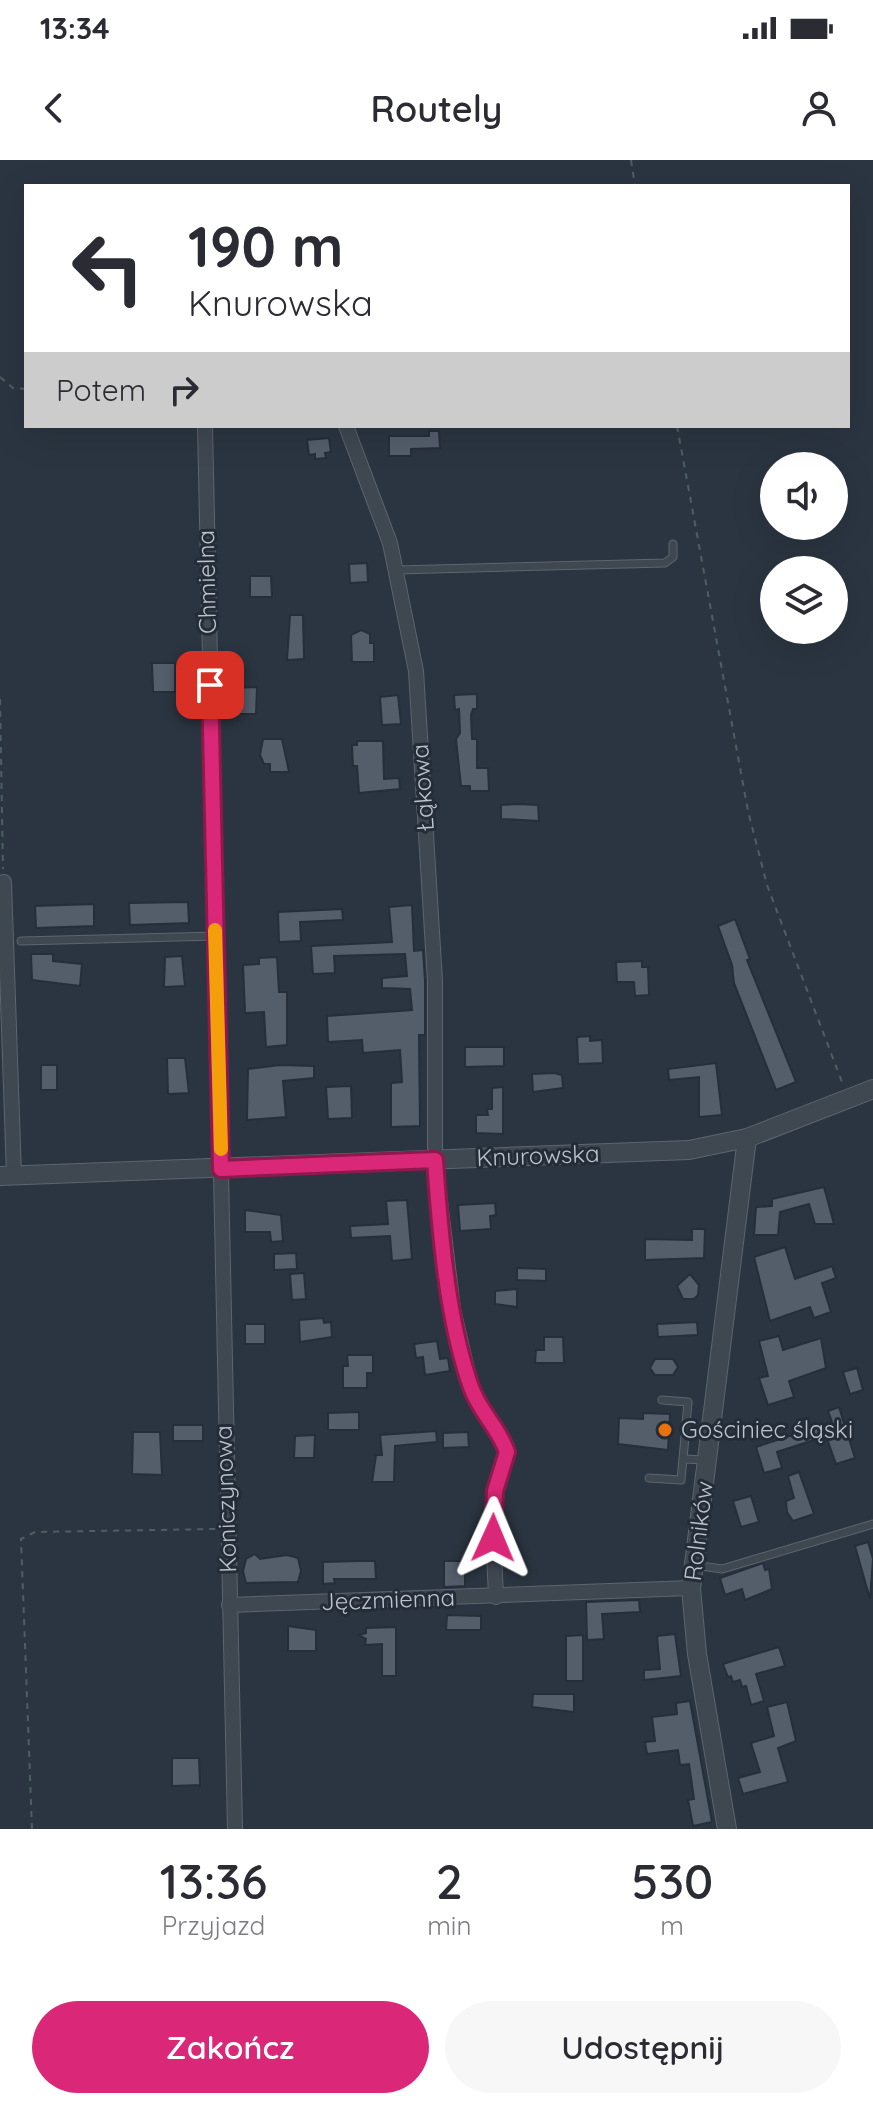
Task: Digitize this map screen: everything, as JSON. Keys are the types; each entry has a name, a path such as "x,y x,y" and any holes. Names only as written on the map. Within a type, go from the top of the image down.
{"street":[{"name":"Chmielna","path":"205,428 221,1169"},
{"name":"Łąkowa","path":"347,428 373,493 397,570 416,671 435,981 435,1160 453,1309 466,1371 477,1402 507,1452 492,1508 496,1597"},
{"path":"4,882 7,1176"},
{"name":"Knurowska","path":"7,1176 689,1150 747,1138 873,1089"},
{"name":"Rolników","path":"727,1829 697,1654 691,1588 747,1138"},
{"name":"Koniczynowa","path":"221,1169 226,1529 235,1829"},
{"name":"Jęczmienna","path":"229,1605 691,1588"}],"lane":[{"path":"397,570 665,563 673,557 673,544"},
{"path":"21,941 216,936"},
{"path":"649,1478 681,1480 688,1402 662,1400"},
{"path":"683,1459 707,1460"},
{"path":"694,1565 722,1569 873,1524"}],"path":[{"path":"631,160 635,184"},
{"path":"0,377 13,388 24,389"},
{"path":"677,428 748,811 767,885 849,1100"},
{"path":"0,699 4,882"},
{"path":"32,1829 21,1539 35,1532 226,1529"}],"building":[{"path":"429,431 439,431 440,448 411,449 411,456 389,456 389,436 429,436"},
{"path":"329,438 331,452 325,453 326,458 315,459 315,454 309,455 307,440"},
{"path":"367,563 368,582 350,583 349,564"},
{"path":"250,576 271,576 272,597 250,597"},
{"path":"290,615 303,615 304,659 287,660"},
{"path":"361,630 370,634 370,643 374,643 374,662 352,662 351,635"},
{"path":"152,663 175,663 175,692 153,692"},
{"path":"257,687 256,714 238,714 233,688"},
{"path":"477,694 477,709 473,709 471,715 472,739 477,739 477,768 488,768 489,791 470,791 470,786 461,786 456,739 460,733 459,709 455,710 454,695"},
{"path":"398,695 401,724 382,725 380,697"},
{"path":"263,739 282,739 289,772 270,772 270,764 264,764 260,755"},
{"path":"357,741 383,741 384,779 399,778 400,789 359,793 352,745 357,745"},
{"path":"501,805 538,805 539,821 501,819"},
{"path":"188,902 189,923 130,925 129,903"},
{"path":"94,904 94,926 36,928 35,906"},
{"path":"412,905 414,951 423,950 425,981 425,1035 419,1035 420,1126 391,1127 391,1083 402,1082 400,1050 363,1053 362,1040 328,1042 327,1016 412,1010 410,989 382,988 382,978 407,976 405,954 334,956 335,973 313,974 311,946 392,942 389,907"},
{"path":"342,909 343,920 300,922 301,941 279,942 278,912"},
{"path":"735,919 750,959 747,960 796,1082 776,1090 734,983 732,965 718,926"},
{"path":"31,954 53,954 53,961 82,964 80,986 32,980"},
{"path":"182,956 185,986 164,987 165,957"},
{"path":"277,957 279,992 287,992 287,1045 266,1047 264,1012 245,1013 243,965 259,964 259,958"},
{"path":"642,961 642,967 648,967 649,995 635,996 634,982 617,982 616,962"},
{"path":"590,1036 590,1041 602,1040 603,1063 578,1064 577,1037"},
{"path":"465,1047 504,1047 504,1066 465,1067"},
{"path":"167,1058 185,1058 189,1093 168,1094"},
{"path":"716,1063 722,1115 699,1117 699,1077 669,1080 668,1069"},
{"path":"41,1065 57,1065 57,1090 41,1090"},
{"path":"280,1065 314,1066 314,1078 283,1081 286,1117 247,1120 248,1069"},
{"path":"532,1074 562,1075 563,1088 533,1092"},
{"path":"351,1086 352,1118 328,1119 326,1087"},
{"path":"503,1087 503,1134 476,1133 476,1115 488,1115 487,1109 492,1109 492,1088"},
{"path":"824,1187 834,1224 815,1224 809,1204 780,1212 778,1235 754,1235 756,1207 772,1206 772,1199"},
{"path":"407,1200 412,1259 392,1261 390,1236 351,1238 350,1226 388,1224 386,1201"},
{"path":"495,1203 496,1215 490,1216 491,1229 460,1231 458,1205"},
{"path":"245,1210 281,1215 283,1241 271,1242 270,1232 245,1232"},
{"path":"692,1229 705,1229 704,1258 645,1260 645,1239 692,1240"},
{"path":"785,1247 795,1279 832,1266 836,1278 822,1283 831,1312 814,1318 810,1307 770,1321 754,1257"},
{"path":"296,1253 297,1269 274,1270 274,1254"},
{"path":"517,1268 546,1269 546,1281 517,1280"},
{"path":"304,1273 306,1299 292,1300 290,1274"},
{"path":"690,1274 699,1285 698,1295 694,1299 683,1299 677,1286"},
{"path":"517,1289 517,1307 495,1304 495,1291"},
{"path":"323,1318 324,1323 331,1322 332,1337 300,1342 299,1320"},
{"path":"697,1322 698,1335 658,1337 657,1324"},
{"path":"245,1324 265,1324 265,1344 245,1344"},
{"path":"779,1336 783,1350 821,1338 826,1368 789,1381 794,1397 768,1405 759,1378 768,1376 759,1341"},
{"path":"544,1337 563,1337 564,1363 535,1363 536,1350 544,1350"},
{"path":"437,1341 440,1359 448,1358 450,1371 425,1375 423,1357 416,1358 414,1344"},
{"path":"347,1355 373,1355 373,1373 367,1373 367,1388 343,1388 343,1366 348,1366"},
{"path":"655,1359 673,1359 678,1367 673,1375 655,1375 650,1368"},
{"path":"857,1368 863,1390 850,1394 843,1372"},
{"path":"839,1407 855,1458 836,1464 826,1436 777,1452 782,1468 764,1473 756,1447 832,1422 828,1411"},
{"path":"359,1412 359,1430 328,1430 328,1413"},
{"path":"643,1413 670,1414 668,1450 618,1444 619,1418 643,1419"},
{"path":"173,1425 203,1425 203,1441 173,1441"},
{"path":"436,1431 437,1442 395,1446 394,1482 372,1482 376,1455 382,1455 380,1435"},
{"path":"133,1432 160,1432 162,1475 132,1474"},
{"path":"468,1432 469,1447 443,1448 443,1433"},
{"path":"315,1435 314,1458 294,1458 295,1436"},
{"path":"799,1472 814,1514 793,1521 787,1512 786,1501 794,1498 788,1476"},
{"path":"751,1496 759,1522 741,1527 733,1501"},
{"path":"868,1542 873,1559 870,1599 855,1546"},
{"path":"255,1554 260,1559 287,1555 298,1558 301,1571 298,1582 246,1583 243,1571 246,1559"},
{"path":"375,1561 376,1579 334,1579 335,1583 323,1584 323,1562"},
{"path":"444,1561 465,1561 465,1586 444,1587"},
{"path":"763,1563 765,1570 769,1569 772,1589 745,1600 742,1589 725,1595 720,1578"},
{"path":"639,1600 640,1612 602,1614 604,1639 587,1640 586,1602"},
{"path":"447,1615 481,1616 481,1630 446,1630"},
{"path":"288,1626 316,1630 316,1651 288,1651"},
{"path":"396,1627 396,1676 382,1676 382,1644 365,1645 366,1639 359,1635 366,1633 366,1628"},
{"path":"675,1634 681,1676 644,1680 644,1670 660,1669 657,1636"},
{"path":"583,1635 583,1681 566,1681 566,1636"},
{"path":"779,1647 785,1666 756,1674 764,1701 751,1705 746,1686 742,1687 740,1680 733,1682 723,1664"},
{"path":"533,1694 574,1694 574,1712 532,1707"},
{"path":"690,1701 712,1822 693,1826 688,1800 694,1799 689,1764 680,1765 678,1750 647,1754 645,1742 655,1741 652,1717 677,1714 676,1703"},
{"path":"787,1702 796,1741 778,1748 788,1782 743,1794 738,1778 760,1772 751,1743 774,1736 767,1707"},
{"path":"172,1758 199,1758 200,1785 172,1786"}],"slow traffic":[{"path":"215,930 221,1149"}],"place":[{"name":"Gościniec śląski","path":"665,1430"}],"route":[{"path":"210,685 221,1169 435,1160 453,1309 466,1371 477,1402 507,1452 492,1508 493,1538"}]}
